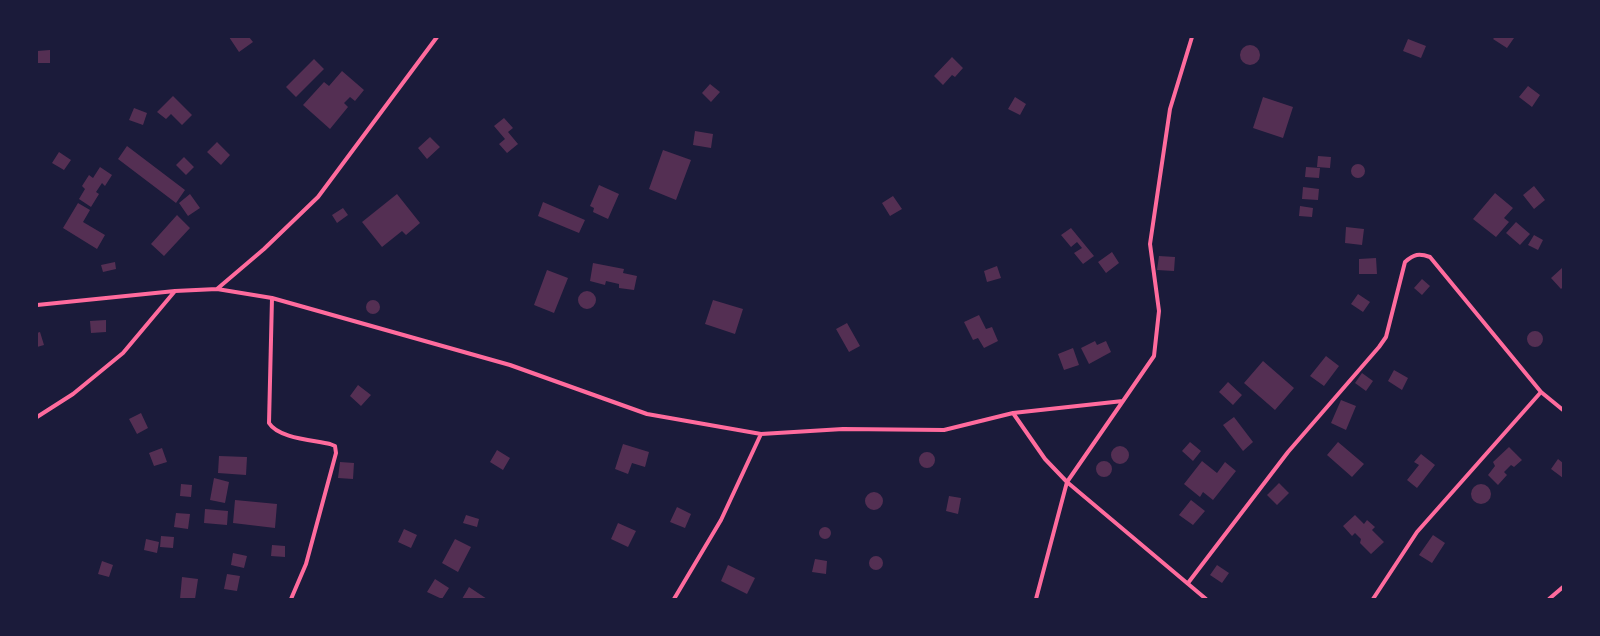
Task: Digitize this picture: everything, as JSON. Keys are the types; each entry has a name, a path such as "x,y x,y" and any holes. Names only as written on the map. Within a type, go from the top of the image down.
{"street":[{"path":"217,289 264,249 318,197 437,37"},
{"path":"1036,599 1067,482 1154,356 1159,311 1150,244 1170,109 1192,37"},
{"path":"1188,583 1288,452 1379,348 1386,337 1405,262 1411,256 1419,254 1430,257 1541,392 1563,410"},
{"path":"37,305 175,291 217,289 272,298 510,364 647,414 761,434 843,429 944,430 1013,413 1123,401"},
{"path":"37,417 73,394 124,353 175,291"},
{"path":"272,298 269,423 273,429 281,433 335,446 336,453 306,564 291,599"},
{"path":"1373,599 1417,532 1541,392"},
{"path":"1013,413 1045,459 1067,482 1206,599"},
{"path":"674,599 721,520 761,434"},
{"path":"1549,599 1563,587"}],"building":[{"path":"229,37 249,37 253,42 239,52"},
{"path":"1495,37 1514,38 1507,48 1493,39"},
{"path":"1408,39 1426,46 1421,58 1403,51"},
{"path":"1250,45 1257,48 1260,55 1257,62 1250,65 1243,62 1240,55 1243,48"},
{"path":"50,50 50,63 37,63 37,51"},
{"path":"952,57 963,68 955,77 952,75 943,85 934,76"},
{"path":"314,59 324,69 296,97 286,87"},
{"path":"342,71 364,90 355,101 350,97 344,103 348,107 330,129 303,105 324,82 329,86"},
{"path":"710,84 720,92 711,102 702,93"},
{"path":"1528,86 1540,95 1532,107 1519,97"},
{"path":"173,96 192,115 182,125 171,114 166,119 157,112"},
{"path":"1015,97 1026,104 1020,115 1008,109"},
{"path":"1263,97 1293,107 1283,138 1253,128"},
{"path":"134,108 147,113 143,125 129,120"},
{"path":"504,118 513,128 508,132 518,144 507,153 499,144 505,139 494,126"},
{"path":"695,131 713,134 711,148 693,145"},
{"path":"430,137 440,147 427,159 418,148"},
{"path":"217,142 230,155 221,165 207,152"},
{"path":"127,146 185,190 176,203 118,159"},
{"path":"663,150 691,160 676,200 649,189"},
{"path":"59,152 71,160 64,170 52,163"},
{"path":"1318,156 1331,157 1330,168 1317,167"},
{"path":"184,157 194,167 186,175 176,165"},
{"path":"1358,164 1363,166 1365,171 1363,176 1358,178 1353,176 1351,171 1353,166"},
{"path":"100,167 112,175 105,186 102,183 96,192 99,194 91,207 79,199 85,189 82,186 89,175 93,178"},
{"path":"1306,167 1320,168 1319,178 1305,177"},
{"path":"599,185 619,194 608,219 593,212 594,208 590,206"},
{"path":"1534,186 1545,200 1534,209 1523,195"},
{"path":"1303,187 1319,189 1318,200 1302,199"},
{"path":"1495,193 1513,208 1504,218 1509,222 1496,237 1473,219"},
{"path":"190,194 200,208 188,216 179,203"},
{"path":"397,194 420,223 406,235 402,231 382,247 362,222"},
{"path":"893,196 902,209 890,216 882,203"},
{"path":"543,202 585,220 579,233 538,216"},
{"path":"78,203 90,210 83,222 105,235 97,249 63,228"},
{"path":"1300,206 1313,208 1312,217 1299,216"},
{"path":"343,208 348,215 337,223 332,215"},
{"path":"177,215 190,228 164,256 151,244"},
{"path":"1516,222 1530,234 1520,245 1506,233"},
{"path":"1346,227 1364,229 1362,245 1345,243"},
{"path":"1071,228 1094,256 1083,264 1074,253 1082,248 1077,242 1071,247 1061,235"},
{"path":"1534,235 1543,240 1538,250 1528,245"},
{"path":"1112,252 1119,263 1106,273 1098,262"},
{"path":"1159,256 1175,257 1174,271 1157,270"},
{"path":"1376,258 1377,274 1359,274 1359,259"},
{"path":"115,262 116,269 103,272 101,265"},
{"path":"593,263 624,269 623,273 637,276 634,290 619,288 619,284 606,281 605,285 590,281"},
{"path":"997,266 1001,278 987,282 984,271"},
{"path":"1562,268 1563,287 1561,289 1551,278"},
{"path":"547,270 568,278 554,313 534,305"},
{"path":"1422,279 1430,286 1422,295 1414,288"},
{"path":"587,291 593,294 596,300 593,306 587,309 581,306 578,300 581,294"},
{"path":"1358,294 1370,302 1363,312 1351,304"},
{"path":"370,300 376,300 380,304 380,310 376,314 370,314 366,310 366,304"},
{"path":"713,300 743,309 735,334 705,324"},
{"path":"979,315 986,329 992,327 998,341 984,348 978,338 973,340 964,322"},
{"path":"106,320 106,332 91,333 90,321"},
{"path":"847,323 860,346 849,352 836,329"},
{"path":"1535,331 1542,336 1543,339 1538,346 1535,347 1528,342 1527,339 1532,332"},
{"path":"40,332 44,345 37,347 37,333"},
{"path":"1095,341 1097,345 1106,341 1111,352 1089,364 1081,348"},
{"path":"1073,348 1079,365 1064,370 1058,354"},
{"path":"1326,356 1339,366 1324,386 1310,376"},
{"path":"1263,361 1294,388 1275,410 1244,383"},
{"path":"1394,370 1408,378 1402,390 1388,381"},
{"path":"1362,373 1373,381 1366,391 1355,383"},
{"path":"1228,382 1242,395 1233,405 1219,392"},
{"path":"358,385 371,395 361,406 350,396"},
{"path":"1341,400 1356,406 1346,430 1331,423"},
{"path":"141,413 148,428 137,434 129,419"},
{"path":"1234,417 1253,442 1243,451 1223,425"},
{"path":"1190,442 1201,451 1193,461 1182,451"},
{"path":"1338,442 1364,464 1352,477 1327,455"},
{"path":"623,444 649,452 645,467 632,463 628,474 615,469"},
{"path":"1120,446 1126,449 1129,455 1126,461 1120,464 1114,461 1111,455 1114,449"},
{"path":"1509,447 1522,460 1514,467 1511,465 1504,472 1507,475 1498,485 1488,475 1495,466 1493,462"},
{"path":"162,448 167,462 154,466 149,453"},
{"path":"497,450 510,458 503,470 490,462"},
{"path":"927,452 933,454 935,460 933,466 927,468 921,466 919,460 921,454"},
{"path":"1421,454 1435,465 1417,488 1407,480 1419,465 1414,462"},
{"path":"219,456 247,457 246,475 218,473"},
{"path":"1558,459 1563,463 1563,478 1551,469"},
{"path":"1104,461 1110,463 1112,469 1110,475 1104,477 1098,475 1096,469 1098,463"},
{"path":"1202,461 1217,473 1225,462 1236,471 1213,500 1203,492 1200,497 1184,484"},
{"path":"340,462 354,463 353,479 338,478"},
{"path":"214,478 229,482 225,503 210,500"},
{"path":"1279,483 1289,493 1277,505 1267,495"},
{"path":"181,484 192,485 191,497 180,496"},
{"path":"1477,484 1485,484 1491,490 1491,498 1485,504 1477,504 1471,498 1471,490"},
{"path":"874,492 878,493 882,497 882,505 878,509 874,510 870,509 866,505 865,501 866,497 870,493"},
{"path":"949,496 961,498 958,514 946,511"},
{"path":"235,500 277,504 275,528 233,523"},
{"path":"1191,500 1205,511 1193,525 1179,515"},
{"path":"677,507 691,514 685,528 670,522"},
{"path":"205,509 228,511 227,525 204,523"},
{"path":"176,513 190,514 188,529 174,527"},
{"path":"466,515 479,519 477,527 463,523"},
{"path":"1355,515 1364,524 1367,520 1375,527 1372,530 1384,542 1371,554 1360,543 1361,539 1355,533 1352,536 1343,526"},
{"path":"618,523 636,531 628,547 611,539"},
{"path":"823,527 827,527 831,533 827,539 823,539 819,535 819,531"},
{"path":"404,529 417,535 411,548 398,542"},
{"path":"1433,535 1445,543 1432,563 1419,555"},
{"path":"161,536 174,537 173,548 160,547"},
{"path":"146,539 159,542 157,553 144,550"},
{"path":"455,539 471,547 458,572 442,563"},
{"path":"272,545 285,546 285,557 271,556"},
{"path":"233,553 247,556 244,568 231,565"},
{"path":"876,556 881,558 883,563 881,568 876,570 871,568 869,563 871,558"},
{"path":"815,559 827,561 826,574 812,572"},
{"path":"102,561 113,565 109,577 98,574"},
{"path":"728,565 755,578 747,594 721,581"},
{"path":"1217,565 1229,573 1222,583 1210,575"},
{"path":"227,574 240,576 237,591 224,589"},
{"path":"182,577 198,579 195,599 180,599"},
{"path":"435,579 449,588 442,599 427,592"},
{"path":"469,587 487,599 462,599"}]}
